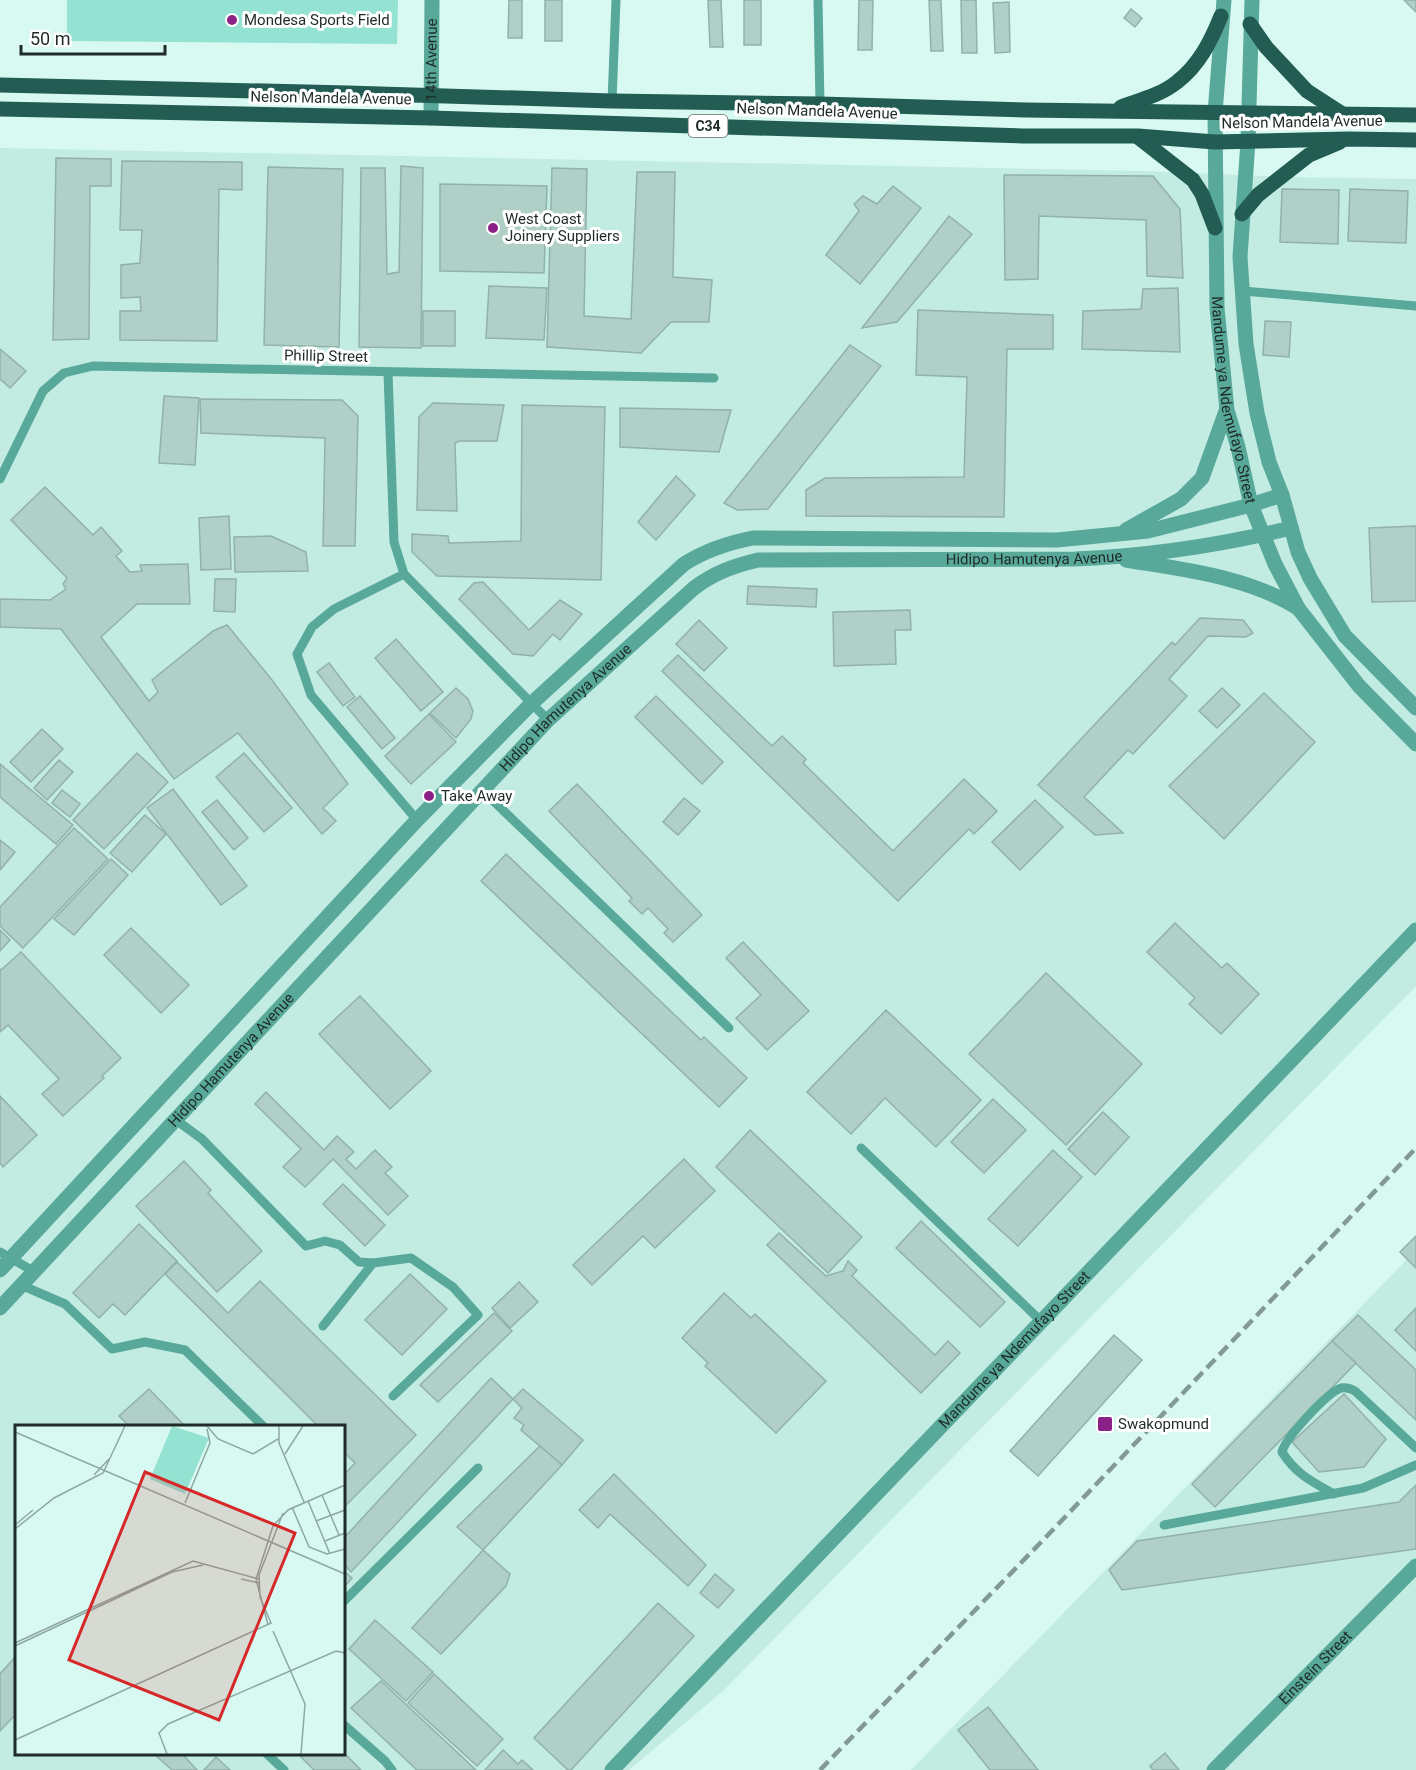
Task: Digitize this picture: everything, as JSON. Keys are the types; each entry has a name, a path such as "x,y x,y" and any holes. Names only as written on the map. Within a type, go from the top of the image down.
{"main road":[{"path":"1113,110 1156,94 1177,82 1209,45 1221,16"},
{"path":"1250,24 1266,47 1307,91 1343,114"},
{"name":"Nelson Mandela Avenue","path":"0,85 612,101 1416,116"},
{"name":"Nelson Mandela Avenue","path":"0,109 431,118 1023,136 1138,136 1215,142 1416,140"},
{"path":"1138,136 1193,180 1202,194 1215,228"},
{"path":"1242,214 1258,195 1309,155 1348,139"}],"street":[{"name":"14th Avenue","path":"431,118 432,0"},
{"name":"Mandume ya Ndemufayo Street","path":"1224,0 1215,113 1217,308 1227,410 1251,505 1278,572 1298,608 1359,686 1416,744"},
{"name":"Mandume ya Ndemufayo Street","path":"1252,0 1248,141 1240,257 1246,344 1257,413 1269,462 1282,495 1298,552 1310,578 1345,636 1416,708"},
{"path":"1118,535 1180,499 1202,478 1227,410"},
{"name":"Hidipo Hamutenya Avenue","path":"0,1270 5,1255 417,820 532,703 684,564 702,552 727,542 753,538 1058,540 1118,535 1148,531 1282,495"},
{"name":"Hidipo Hamutenya Avenue","path":"0,1308 548,720 712,574 758,560 1112,557 1263,535 1291,528"},
{"path":"1112,557 1242,582 1277,595 1298,608"},
{"name":"Mandume ya Ndemufayo Street","path":"612,1770 1416,930"},
{"name":"Einstein Street","path":"1214,1770 1416,1566"}],"lane":[{"path":"612,101 616,0"},
{"path":"818,0 820,104"},
{"path":"1243,291 1416,306"},
{"name":"Phillip Street","path":"0,479 43,391 64,372 93,366 714,378"},
{"path":"388,373 394,542 404,574 548,720"},
{"path":"404,574 334,609 312,627 297,654 311,695 417,820"},
{"path":"482,790 729,1028"},
{"path":"176,1120 202,1139 306,1246 325,1241 340,1245 358,1262 373,1263 411,1258 453,1287 478,1314 393,1396"},
{"path":"861,1148 1042,1322"},
{"path":"5,1255 33,1271"},
{"path":"323,1326 373,1263"},
{"path":"21,1285 65,1304 112,1349 145,1342 185,1350 262,1425"},
{"path":"1334,1494 1305,1478 1291,1467 1282,1452 1284,1444 1303,1422 1340,1388 1348,1387 1355,1391 1416,1448"},
{"path":"1164,1525 1363,1488 1416,1465"},
{"path":"345,1600 478,1468"},
{"path":"345,1726 392,1770"},
{"path":"268,1755 284,1770"}],"shaded area":[{"path":"0,148 1142,171 1416,179 1416,986 722,1692 629,1770 0,1770"},
{"path":"1416,1250 1416,1770 911,1770"}],"green space":[{"name":"Mondesa Sports Field","path":"67,0 398,0 397,44 67,41"}],"building":[{"path":"509,0 522,0 522,38 508,38"},
{"path":"545,0 562,0 562,41 545,41"},
{"path":"708,0 721,0 723,47 710,47"},
{"path":"744,0 761,0 761,45 744,45"},
{"path":"859,0 873,0 872,50 858,50"},
{"path":"929,0 941,0 943,51 931,51"},
{"path":"961,0 976,0 977,53 962,53"},
{"path":"1404,0 1416,0 1416,12"},
{"path":"1009,2 1010,52 995,53 993,3"},
{"path":"1131,9 1142,18 1135,27 1124,18"},
{"path":"56,158 111,159 111,186 90,186 89,339 53,340"},
{"path":"122,161 242,162 242,190 219,189 217,341 120,340 120,311 141,311 140,297 121,298 121,265 140,263 142,230 120,230"},
{"path":"401,166 423,168 421,348 359,347 361,168 385,168 387,274 399,272"},
{"path":"268,167 343,169 339,347 264,345"},
{"path":"552,168 587,169 584,316 631,319 637,172 675,172 673,277 712,280 709,322 671,322 641,353 547,347"},
{"path":"1004,175 1153,176 1180,209 1183,278 1147,276 1146,220 1039,216 1038,279 1005,280"},
{"name":"West Coast Joinery Suppliers","path":"440,184 547,186 544,273 440,271"},
{"path":"893,186 921,208 860,284 826,255 859,211 854,204 863,196 877,204"},
{"path":"1282,189 1339,190 1338,244 1280,242"},
{"path":"1350,189 1408,191 1406,243 1348,241"},
{"path":"949,216 972,234 897,322 862,328"},
{"path":"489,286 547,288 544,340 486,338"},
{"path":"1178,288 1180,352 1082,349 1083,311 1141,309 1143,289"},
{"path":"918,310 1053,315 1053,349 1007,349 1004,517 806,516 806,490 825,478 964,477 967,377 916,375"},
{"path":"423,311 455,311 455,346 423,346"},
{"path":"1265,321 1291,322 1289,357 1263,355"},
{"path":"850,345 881,366 768,509 737,510 724,503"},
{"path":"0,349 26,371 10,388 0,379"},
{"path":"164,396 199,398 195,465 159,463"},
{"path":"200,399 342,400 358,416 355,546 323,546 325,438 201,433"},
{"path":"433,403 504,405 497,441 459,441 455,443 457,511 417,510 419,417"},
{"path":"522,405 605,407 601,580 437,576 412,552 412,534 448,536 449,543 521,541"},
{"path":"620,408 731,410 719,452 620,447"},
{"path":"676,476 695,495 656,540 638,522"},
{"path":"45,487 93,535 101,527 122,551 116,556 130,572 142,571 140,565 188,564 190,604 137,604 101,637 149,701 158,692 152,680 213,631 227,625 272,680 348,784 323,808 336,821 322,834 238,733 174,779 61,629 0,627 0,599 50,600 66,589 63,584 67,578 11,520"},
{"path":"229,516 231,569 201,570 199,518"},
{"path":"1416,526 1416,601 1372,602 1369,528"},
{"path":"271,536 306,552 308,571 235,572 234,537"},
{"path":"215,579 236,579 235,612 214,611"},
{"path":"483,582 529,630 560,600 582,614 560,640 553,634 533,656 513,654 459,599 474,583"},
{"path":"748,586 817,589 816,607 747,604"},
{"path":"910,610 911,630 895,630 896,664 834,666 833,612"},
{"path":"1200,618 1243,620 1253,633 1246,637 1208,636 1169,679 1187,696 1133,754 1128,750 1084,797 1123,833 1095,835 1038,785 1172,642 1175,645"},
{"path":"699,620 727,648 704,671 676,644"},
{"path":"396,639 443,692 421,711 375,658"},
{"path":"678,655 772,746 782,736 806,759 803,763 893,851 964,779 997,811 974,834 969,829 898,901 662,671"},
{"path":"329,663 355,697 343,706 317,672"},
{"path":"456,688 468,699 473,711 471,719 456,738 430,713"},
{"path":"1222,688 1240,705 1217,728 1199,711"},
{"path":"1264,693 1315,742 1224,839 1169,786"},
{"path":"360,696 395,738 382,749 347,707"},
{"path":"656,696 723,762 702,784 635,717"},
{"path":"429,714 456,742 411,784 385,756"},
{"path":"42,729 63,749 31,782 10,762"},
{"path":"137,753 168,782 104,849 73,820"},
{"path":"244,753 292,808 264,832 216,777"},
{"path":"59,760 73,772 47,800 34,788"},
{"path":"0,764 73,825 56,844 0,797"},
{"path":"577,784 702,915 673,942 664,933 668,929 648,908 642,914 629,901 632,898 549,811"},
{"path":"173,789 247,886 221,905 147,808"},
{"path":"62,790 80,804 70,817 52,803"},
{"path":"684,798 700,811 678,835 663,822"},
{"path":"217,800 248,838 234,850 202,812"},
{"path":"1035,800 1063,827 1020,870 992,842"},
{"path":"145,815 166,834 132,872 110,853"},
{"path":"74,828 108,859 23,948 0,926 0,907"},
{"path":"0,840 15,852 0,870"},
{"path":"506,854 701,1040 704,1037 747,1078 719,1107 481,881"},
{"path":"111,859 128,875 74,935 54,919"},
{"path":"1175,923 1222,968 1227,963 1259,994 1221,1034 1189,1004 1195,998 1147,952"},
{"path":"131,928 189,985 161,1013 104,955"},
{"path":"0,930 10,940 0,951"},
{"path":"743,942 809,1011 767,1050 736,1018 761,995 726,958"},
{"path":"21,952 121,1058 102,1076 104,1078 63,1116 42,1094 59,1079 8,1025 0,1032 0,969"},
{"path":"1046,973 1142,1064 1066,1145 969,1054"},
{"path":"360,996 431,1071 390,1109 319,1034"},
{"path":"886,1010 981,1100 936,1147 885,1098 851,1134 807,1092"},
{"path":"266,1092 324,1150 337,1136 354,1152 346,1159 356,1169 375,1150 392,1167 385,1173 408,1196 388,1215 333,1159 305,1187 283,1167 301,1149 255,1104"},
{"path":"0,1096 37,1135 3,1167 0,1163"},
{"path":"993,1099 1026,1130 984,1173 951,1142"},
{"path":"1103,1112 1129,1137 1095,1175 1068,1149"},
{"path":"750,1130 862,1237 828,1273 716,1167"},
{"path":"1053,1150 1082,1177 1018,1246 988,1219"},
{"path":"684,1159 715,1191 655,1248 643,1236 592,1285 573,1265"},
{"path":"184,1161 211,1190 208,1193 262,1251 217,1292 136,1206"},
{"path":"343,1184 385,1225 365,1246 323,1204"},
{"path":"921,1221 1005,1302 980,1327 896,1248"},
{"path":"139,1224 177,1261 125,1315 113,1304 99,1318 73,1293"},
{"path":"779,1233 826,1276 843,1271 848,1261 857,1270 852,1276 935,1355 948,1341 960,1353 921,1393 767,1245"},
{"path":"1416,1236 1416,1268 1400,1252"},
{"path":"177,1262 228,1313 260,1281 416,1435 345,1506 345,1474 355,1463 345,1453 345,1425 317,1425 165,1274"},
{"path":"410,1274 447,1309 402,1355 365,1320"},
{"path":"519,1282 538,1302 510,1328 492,1308"},
{"path":"724,1293 751,1318 755,1314 826,1381 776,1433 705,1366 708,1363 682,1338"},
{"path":"1416,1308 1416,1351 1395,1330"},
{"path":"494,1313 512,1331 438,1402 420,1385"},
{"path":"1358,1315 1416,1370 1416,1420 1332,1341"},
{"path":"1114,1335 1142,1360 1038,1476 1010,1451"},
{"path":"1332,1341 1356,1363 1215,1507 1192,1484"},
{"path":"491,1378 513,1399 351,1572 345,1565 345,1537"},
{"path":"149,1389 184,1425 128,1425 119,1416"},
{"path":"523,1389 583,1440 562,1465 521,1430 524,1425 514,1418 522,1408 513,1399"},
{"path":"1344,1394 1386,1439 1364,1467 1319,1472 1292,1442"},
{"path":"540,1446 562,1465 483,1550 457,1527"},
{"path":"614,1474 706,1565 688,1586 610,1514 598,1528 579,1510"},
{"path":"1416,1485 1416,1549 1122,1590 1109,1570 1137,1541 1399,1502"},
{"path":"483,1550 510,1574 506,1586 441,1654 412,1628"},
{"path":"345,1572 352,1578 345,1586"},
{"path":"715,1574 734,1590 718,1608 700,1593"},
{"path":"658,1603 694,1636 571,1770 568,1770 534,1738"},
{"path":"375,1620 433,1672 406,1701 349,1649"},
{"path":"15,1657 15,1715 0,1731 0,1674"},
{"path":"434,1674 503,1739 477,1766 408,1703"},
{"path":"381,1681 476,1770 417,1770 351,1708"},
{"path":"988,1707 1038,1770 990,1770 958,1730"},
{"path":"503,1750 518,1764 522,1760 533,1770 485,1770"},
{"path":"1165,1753 1179,1770 1153,1770 1150,1766"},
{"path":"345,1754 361,1770 314,1770 299,1755"},
{"path":"155,1755 187,1755 185,1757 197,1770 172,1770"},
{"path":"216,1757 230,1770 204,1770"}],"railway":[{"path":"820,1770 1046,1537 1416,1148"}],"place":[{"name":"Mondesa Sports Field","path":"232,20"},
{"name":"West Coast Joinery Suppliers","path":"493,228"},
{"name":"Take Away","path":"429,796"},
{"name":"Swakopmund","path":"1105,1424"}]}
